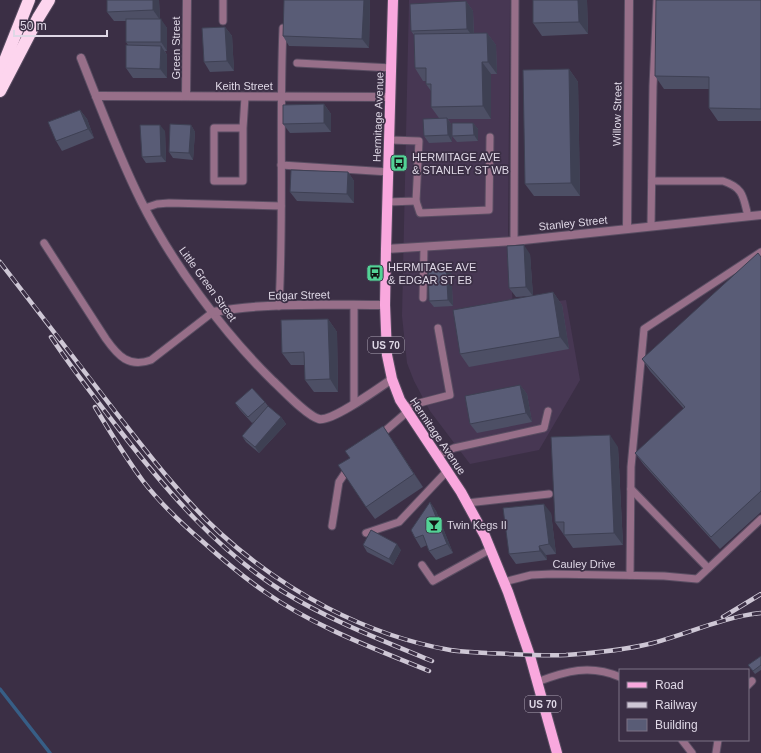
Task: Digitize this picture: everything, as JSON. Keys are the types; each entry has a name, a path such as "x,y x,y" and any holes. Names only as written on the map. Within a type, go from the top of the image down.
{"highway":[{"path":"0,73 28,0"},
{"path":"0,91 49,0"}],"main road":[{"name":"Hermitage Avenue","path":"394,0 385,305 387,354 392,379 400,400 447,471 485,536 504,582 530,656 537,682"},
{"name":"US 70","path":"537,682 556,753"}],"street":[{"name":"Green Street","path":"186,96 187,0"},
{"name":"Willow Street","path":"627,229 629,0"},
{"name":"Little Green Street","path":"81,58 118,151 145,208 165,244 213,312 254,362 310,414 319,419 325,419 336,415 392,379"},
{"name":"Keith Street","path":"96,96 391,97"},
{"name":"Stanley Street","path":"386,249 514,241 761,215"},
{"name":"Edgar Street","path":"213,312 236,308 279,306 385,305"}],"lane":[{"path":"223,0 223,21"},
{"path":"514,241 515,0"},
{"path":"651,226 653,86 657,0"},
{"path":"279,306 283,23"},
{"path":"297,63 392,68"},
{"path":"243,128 214,128 214,181 243,181 243,128 245,97"},
{"path":"390,140 419,141 416,201 420,212 489,210 490,137"},
{"path":"280,165 389,172"},
{"path":"652,181 724,181 734,185 742,194 748,216"},
{"path":"388,202 416,201"},
{"path":"145,208 157,204 169,203 281,206"},
{"path":"44,243 115,352 132,362 142,363 151,360 213,312"},
{"path":"423,298 424,247"},
{"path":"630,575 631,467 644,329 761,252"},
{"path":"354,306 354,404"},
{"path":"369,444 406,410 450,395 438,328"},
{"path":"437,456 454,448 544,428 548,411"},
{"path":"332,526 339,482 354,460"},
{"path":"366,533 399,522 447,471"},
{"path":"631,489 708,568"},
{"path":"467,503 549,494"},
{"name":"Cauley Drive","path":"504,582 531,575 552,574 664,576 696,579 761,519"},
{"path":"422,565 433,581 491,549"},
{"path":"537,682 574,670 604,671 619,677"},
{"path":"683,741 692,753"},
{"path":"716,753 718,741"}],"shaded area":[{"path":"409,0 510,0 508,232 513,307 566,300 580,380 539,450 470,464 430,411 414,381 407,363 402,316"}],"building":[{"path":"107,0 153,0 153,10 107,12"},
{"path":"284,0 364,0 362,39 283,36"},
{"path":"533,0 578,0 579,22 533,23"},
{"path":"656,0 761,0 761,109 709,108 709,77 655,76"},
{"path":"466,1 467,29 411,31 410,4"},
{"path":"126,19 161,19 161,42 126,42"},
{"path":"225,27 227,61 204,62 202,28"},
{"path":"487,33 488,62 482,62 483,106 431,107 431,84 426,84 426,68 415,68 414,34"},
{"path":"126,45 161,46 160,69 126,68"},
{"path":"569,69 571,183 525,184 523,70"},
{"path":"324,104 324,123 283,124 283,105"},
{"path":"80,110 88,129 56,141 48,122"},
{"path":"447,118 448,135 424,136 423,119"},
{"path":"452,123 473,123 474,135 452,136"},
{"path":"170,124 191,125 189,153 169,152"},
{"path":"140,125 160,125 161,156 142,157"},
{"path":"291,170 348,172 347,194 290,192"},
{"path":"524,245 526,287 509,288 507,246"},
{"path":"758,253 761,257 761,491 711,537 635,453 685,407 642,359"},
{"path":"428,264 446,264 448,300 429,301"},
{"path":"553,292 560,337 460,354 453,310"},
{"path":"328,319 330,379 305,380 304,352 282,353 281,320"},
{"path":"520,385 526,413 470,424 465,396"},
{"path":"252,388 265,402 248,417 235,403"},
{"path":"268,406 281,417 255,447 242,436"},
{"path":"383,426 414,474 366,507 338,465 350,458 345,451"},
{"path":"610,435 614,533 564,535 564,522 555,522 551,437"},
{"path":"430,502 447,544 429,551 423,535 415,538 411,530"},
{"path":"544,504 549,544 539,546 540,551 509,554 503,508"},
{"path":"371,530 397,544 389,559 363,545"},
{"path":"761,656 761,665 753,671 748,665"}],"waterway":[{"path":"0,689 50,753"}],"railway":[{"path":"0,262 151,458 205,519 245,554 271,574 298,592 357,622 387,634 450,650 526,655 566,655 621,649 653,643 733,618 761,613"},
{"path":"51,337 94,397 156,476 194,518 236,557 258,575 282,591 318,611 356,629 432,661"},
{"path":"95,407 130,463 156,497 186,527 241,574 265,592 304,616 345,636 429,671"},
{"path":"723,617 761,594"}],"place":[{"name":"HERMITAGE AVE & STANLEY ST WB","path":"399,163"},
{"name":"HERMITAGE AVE & EDGAR ST EB","path":"375,273"},
{"name":"Twin Kegs II","path":"434,525"}]}
